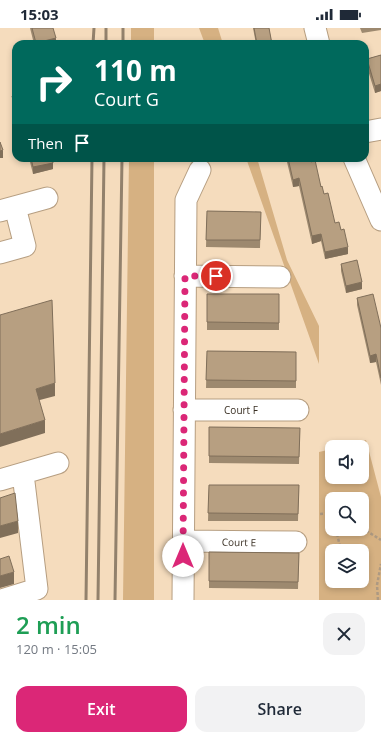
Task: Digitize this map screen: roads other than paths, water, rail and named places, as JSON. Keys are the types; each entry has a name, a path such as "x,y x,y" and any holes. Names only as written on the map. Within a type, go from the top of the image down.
{"street":[{"path":"315,28 318,40"},
{"path":"369,131 381,129"},
{"path":"356,162 381,220"},
{"path":"183,600 186,200 200,170"},
{"path":"0,253 25,246 8,209 48,198"},
{"path":"185,276 280,277"},
{"name":"Court F","path":"184,410 298,410"},
{"path":"0,480 58,463"},
{"path":"2,600 37,588 23,474"},
{"name":"Court E","path":"183,541 296,542"}],"railway":[{"path":"93,40 94,28"},
{"path":"106,28 106,40"},
{"path":"123,28 123,40"},
{"path":"86,600 92,162"},
{"path":"98,600 104,162"},
{"path":"115,600 122,162"}]}
